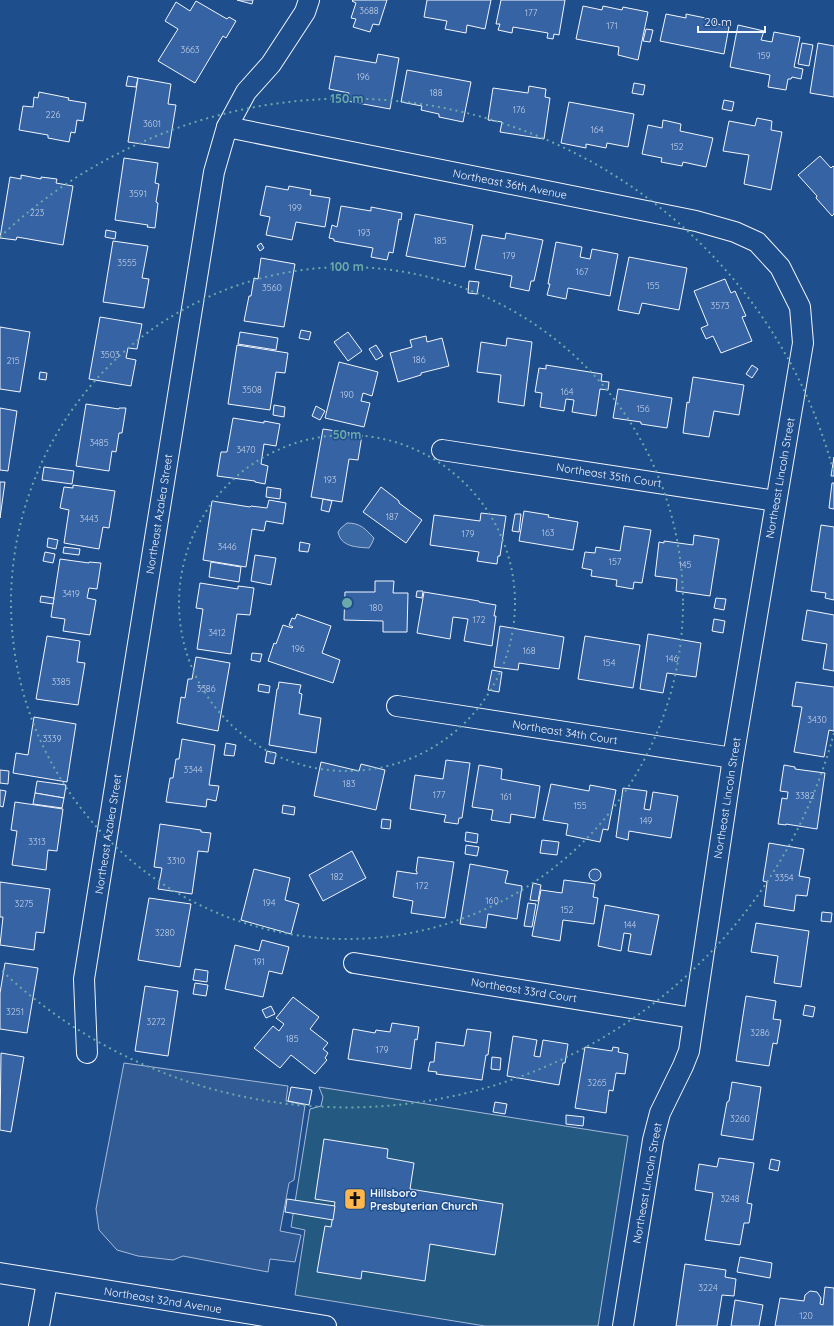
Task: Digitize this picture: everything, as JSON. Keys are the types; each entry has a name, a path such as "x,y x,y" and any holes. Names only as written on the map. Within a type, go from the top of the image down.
{"street":[{"name":"Northeast Azalea Street","path":"87,1053 84,979 214,172 227,126 246,92 271,64 305,12 309,0"},
{"name":"Northeast 36th Avenue","path":"227,126 696,221 735,232 757,242 780,267"},
{"name":"Northeast Lincoln Street","path":"623,1326 653,1140 660,1113 689,1051 733,758 802,343 800,307 780,267"},
{"name":"Northeast 35th Court","path":"442,450 776,501"},
{"name":"Northeast 34th Court","path":"397,706 733,758"},
{"name":"Northeast 33rd Court","path":"354,963 693,1018"},
{"name":"Northeast 32nd Avenue","path":"0,1273 47,1282 326,1326"},
{"path":"40,1326 47,1282"}],"shaded area":[{"path":"347,523 359,525 374,538 369,548 350,545 342,541 338,532"},
{"path":"124,1063 288,1086 286,1101 305,1105 294,1180 289,1183 280,1231 301,1235 295,1262 270,1259 268,1272 183,1256 173,1260 138,1256 117,1250 99,1230 96,1209"},
{"path":"319,1087 628,1136 598,1326 485,1326 295,1295 305,1230 291,1227 310,1109 321,1106 323,1097"}],"building":[{"path":"237,0 253,0 252,4"},
{"path":"387,0 379,25 373,24 370,32 353,27 356,19 351,18 356,3 352,1"},
{"path":"427,0 491,0 485,29 467,25 466,33 445,29 447,21 424,17"},
{"path":"501,0 565,0 559,35 554,34 553,39 547,38 548,33 513,27 512,33 498,30 500,24 496,24"},
{"path":"196,1 227,19 229,17 236,21 226,38 223,36 195,83 158,61 178,29 165,21 176,2 190,11"},
{"path":"583,6 602,10 603,6 622,10 623,7 648,12 638,60 618,55 619,47 576,39"},
{"path":"666,14 686,18 686,14 715,20 714,23 729,27 724,54 660,41"},
{"path":"738,25 764,31 761,40 772,42 774,32 800,37 794,67 803,69 801,79 792,77 791,79 788,79 786,90 768,87 770,75 730,67"},
{"path":"646,29 653,30 650,42 643,41"},
{"path":"802,43 813,45 809,66 798,64"},
{"path":"818,43 834,46 834,97 810,93"},
{"path":"378,54 399,58 390,109 347,101 349,93 329,89 335,56 376,63"},
{"path":"407,70 471,82 463,122 439,117 439,114 421,110 422,106 401,102"},
{"path":"128,76 138,78 136,87 126,86"},
{"path":"138,78 171,84 168,104 176,105 169,148 128,142"},
{"path":"634,83 645,85 643,95 632,93"},
{"path":"529,86 546,89 545,97 550,98 544,139 500,132 502,122 488,120 493,88 528,93"},
{"path":"39,92 86,103 83,121 77,120 75,133 71,132 69,142 48,138 48,135 19,130 23,106 33,107 34,97 38,98"},
{"path":"724,100 734,102 732,111 722,109"},
{"path":"569,102 634,114 628,147 607,143 606,148 586,144 586,148 561,143"},
{"path":"757,118 772,121 771,130 782,132 771,190 744,184 749,155 723,151 729,121 755,126"},
{"path":"663,120 681,124 680,131 713,138 706,167 683,162 682,166 661,162 662,158 642,154 648,125 662,128"},
{"path":"820,156 831,168 833,166 834,167 834,214 832,216 816,198 817,196 798,175"},
{"path":"124,158 158,163 155,183 159,184 156,202 158,203 155,228 147,227 148,225 115,220"},
{"path":"21,175 41,179 41,177 57,179 56,183 73,186 63,245 17,237 16,240 0,238 10,177 21,179"},
{"path":"266,186 288,190 289,186 311,190 310,195 330,198 325,227 296,222 292,240 266,235 270,217 260,215"},
{"path":"341,206 371,211 371,207 402,213 401,220 399,219 393,253 389,252 387,260 371,257 373,248 334,241 334,239 329,238 332,225 337,227"},
{"path":"415,214 473,225 465,267 406,256"},
{"path":"106,230 116,232 115,239 105,237"},
{"path":"506,233 543,240 534,281 531,281 529,291 510,287 512,276 475,269 482,235 505,239"},
{"path":"113,241 148,246 142,278 149,279 144,308 103,302"},
{"path":"556,242 582,247 580,257 590,259 592,249 618,254 610,296 568,288 566,299 547,295"},
{"path":"261,243 264,248 260,251 257,246"},
{"path":"629,257 687,268 679,310 642,303 639,314 618,310"},
{"path":"261,258 295,264 284,327 244,321 254,278 258,279"},
{"path":"725,279 731,293 735,291 746,316 742,317 752,341 721,353 713,336 706,339 701,328 708,325 694,291"},
{"path":"469,281 479,282 477,294 468,293"},
{"path":"100,317 142,324 137,349 128,348 126,358 136,360 131,386 89,379"},
{"path":"0,327 30,332 20,392 0,389"},
{"path":"301,330 311,332 309,340 299,338"},
{"path":"240,332 278,338 276,350 238,344"},
{"path":"348,332 362,351 348,361 334,342"},
{"path":"426,336 427,342 442,338 449,366 421,373 421,375 398,382 390,353 412,347 410,340"},
{"path":"507,338 532,342 524,406 498,402 501,375 477,372 481,342 506,346"},
{"path":"237,345 288,353 285,373 276,372 270,410 228,404"},
{"path":"376,345 383,356 376,360 369,349"},
{"path":"339,362 378,372 372,396 363,393 361,401 370,403 364,427 325,418"},
{"path":"546,365 602,374 601,381 609,382 608,390 600,389 596,416 572,412 574,400 566,399 564,411 540,407 542,393 535,392 539,368 546,369"},
{"path":"752,365 758,369 752,378 746,374"},
{"path":"40,372 47,373 46,380 39,379"},
{"path":"693,377 744,385 739,415 714,411 709,437 683,433 687,402 689,403"},
{"path":"618,389 672,398 667,428 613,418"},
{"path":"86,404 119,409 126,408 122,433 119,433 116,452 112,451 109,471 76,466"},
{"path":"274,405 285,407 284,417 273,415"},
{"path":"316,406 325,411 320,420 312,416"},
{"path":"0,408 17,411 8,471 0,470"},
{"path":"233,418 280,424 276,446 264,444 261,464 268,466 265,484 255,481 217,476 221,452 227,452"},
{"path":"323,429 362,435 358,460 349,459 342,502 311,497"},
{"path":"834,457 834,476 831,476"},
{"path":"44,467 74,471 72,484 42,480"},
{"path":"0,482 5,482 0,518"},
{"path":"832,483 834,483 834,509 829,508"},
{"path":"73,485 115,491 109,528 103,527 99,549 64,543 69,510 60,508 64,487 73,488"},
{"path":"267,487 281,489 280,499 266,497"},
{"path":"381,487 422,520 406,543 363,512"},
{"path":"323,499 332,501 329,512 321,510"},
{"path":"269,500 286,503 283,524 266,521 264,531 252,529 246,567 203,560 212,501 267,508"},
{"path":"524,511 578,522 573,550 519,541"},
{"path":"481,513 506,516 500,556 498,556 497,564 477,561 479,552 430,545 434,515 480,521"},
{"path":"515,514 521,514 519,532 512,531"},
{"path":"821,525 834,527 834,600 825,598 826,593 811,591"},
{"path":"624,526 651,530 642,583 634,582 633,589 616,586 617,580 591,576 592,570 582,568 585,552 595,553 596,547 620,551"},
{"path":"694,535 719,539 710,596 676,591 677,579 655,576 659,542 664,543 664,541 693,545"},
{"path":"48,538 58,540 56,549 47,547"},
{"path":"300,542 310,544 308,552 299,551"},
{"path":"64,547 80,549 79,555 63,553"},
{"path":"45,552 55,554 53,563 43,561"},
{"path":"255,555 276,558 271,585 251,581"},
{"path":"60,559 101,563 97,589 89,588 87,598 96,600 90,635 63,631 65,619 51,617"},
{"path":"211,562 241,567 239,582 209,577"},
{"path":"375,581 394,581 393,593 408,593 407,632 383,632 383,621 344,620 345,592 375,592"},
{"path":"200,583 238,589 238,586 254,588 250,615 237,614 231,654 197,649 203,609 196,608"},
{"path":"417,591 423,591 422,598 416,597"},
{"path":"424,592 496,605 492,646 464,641 468,619 453,617 450,639 417,633"},
{"path":"41,596 54,598 53,604 40,602"},
{"path":"716,598 726,599 724,610 714,608"},
{"path":"807,610 834,615 834,671 823,669 827,644 802,640"},
{"path":"297,614 331,626 322,653 340,660 333,683 268,661 274,643 276,644 283,625 292,628 293,627 289,625 292,618 295,619"},
{"path":"714,619 725,621 723,633 712,631"},
{"path":"500,626 564,637 559,669 519,663 518,670 494,667"},
{"path":"648,634 701,643 696,677 667,673 663,693 640,689"},
{"path":"47,636 80,641 77,662 85,663 78,705 36,699"},
{"path":"585,636 640,645 633,688 578,679"},
{"path":"252,653 262,654 260,662 251,660"},
{"path":"196,657 230,663 218,731 177,723 181,697 185,698 188,679 192,679"},
{"path":"492,670 502,672 499,692 488,690"},
{"path":"279,682 301,685 299,693 302,694 299,714 321,718 316,753 269,745"},
{"path":"796,682 834,687 834,731 829,730 824,757 794,752 802,707 792,706"},
{"path":"259,684 270,686 269,693 258,691"},
{"path":"34,717 76,724 67,782 13,773 16,753 28,755"},
{"path":"182,739 215,745 209,785 219,786 216,801 207,799 206,807 166,802 170,778 173,778 176,759 179,759"},
{"path":"226,743 236,745 234,756 224,755"},
{"path":"267,751 276,753 274,764 265,762"},
{"path":"446,760 470,763 462,818 459,818 458,824 444,822 446,815 410,809 415,775 443,779"},
{"path":"321,762 359,771 361,764 385,770 376,810 314,796"},
{"path":"479,765 502,769 501,779 540,786 535,818 511,814 510,823 491,820 493,810 472,807"},
{"path":"784,765 795,767 795,769 825,773 817,829 778,824 782,798 787,799 788,792 780,791"},
{"path":"0,770 9,771 8,784 0,783"},
{"path":"37,781 66,785 64,798 35,793"},
{"path":"551,784 589,791 590,785 616,790 608,830 603,829 600,842 566,835 568,824 543,820"},
{"path":"623,788 647,791 644,809 650,810 653,792 678,796 671,838 629,831 628,840 616,837"},
{"path":"0,790 6,791 3,807 0,806"},
{"path":"35,793 64,798 62,808 33,804"},
{"path":"15,802 63,809 57,851 48,850 46,870 12,865 17,831 11,830"},
{"path":"283,805 295,807 294,815 282,813"},
{"path":"382,819 391,820 390,829 381,828"},
{"path":"160,824 201,830 201,832 211,833 208,852 198,851 192,894 158,889 162,868 154,867"},
{"path":"466,832 478,834 477,843 465,841"},
{"path":"542,840 559,842 557,855 540,853"},
{"path":"769,843 804,849 799,876 810,878 807,896 796,895 794,911 764,906 767,882 763,881"},
{"path":"466,845 479,847 477,856 465,854"},
{"path":"352,851 366,878 323,901 309,875"},
{"path":"418,857 454,862 445,918 411,913 413,901 393,897 397,871 417,874"},
{"path":"470,864 508,871 505,883 522,886 517,919 488,914 486,928 460,924"},
{"path":"254,869 290,878 285,900 299,904 291,934 241,920"},
{"path":"593,869 597,869 601,875 597,881 593,881 589,877 589,873"},
{"path":"564,880 595,884 593,897 598,898 594,924 563,920 560,941 532,936 541,890 562,893"},
{"path":"0,882 50,889 44,933 36,932 34,950 0,945 3,917 0,917"},
{"path":"533,883 541,885 538,901 530,900"},
{"path":"149,898 191,904 180,967 138,960"},
{"path":"528,903 536,904 532,927 524,926"},
{"path":"605,905 659,915 651,955 628,951 631,934 624,933 621,951 598,946"},
{"path":"822,912 832,913 831,922 821,921"},
{"path":"756,923 809,931 801,987 774,983 778,956 751,952"},
{"path":"262,940 289,947 282,974 269,971 263,997 225,989 235,945 259,951"},
{"path":"5,963 38,968 27,1033 0,1029 0,993"},
{"path":"195,969 208,971 207,982 193,980"},
{"path":"195,983 208,985 206,996 193,994"},
{"path":"145,986 178,991 168,1056 135,1051"},
{"path":"746,996 776,1001 773,1019 781,1020 777,1044 773,1043 769,1066 736,1061"},
{"path":"293,997 319,1017 310,1029 328,1043 323,1049 328,1053 325,1058 327,1060 315,1074 291,1055 280,1068 254,1048 273,1026 279,1031 284,1024 276,1018"},
{"path":"805,1005 815,1007 813,1017 803,1015"},
{"path":"271,1006 275,1014 266,1018 262,1010"},
{"path":"392,1023 419,1027 417,1040 415,1039 411,1069 348,1059 353,1029 375,1033 376,1030 390,1032"},
{"path":"467,1029 491,1032 488,1055 486,1055 482,1080 436,1074 437,1072 428,1071 430,1062 434,1062 436,1042 464,1046"},
{"path":"513,1036 537,1040 534,1056 540,1057 543,1040 568,1044 559,1085 507,1076"},
{"path":"585,1047 612,1051 613,1047 619,1048 618,1052 628,1054 625,1074 616,1073 613,1091 609,1090 606,1113 575,1108"},
{"path":"1,1053 24,1057 11,1132 0,1130"},
{"path":"492,1057 501,1058 500,1070 491,1069"},
{"path":"732,1082 761,1087 753,1140 721,1135"},
{"path":"291,1087 312,1090 309,1105 288,1101"},
{"path":"495,1102 507,1104 505,1114 493,1112"},
{"path":"566,1115 584,1117 583,1126 566,1124"},
{"path":"324,1139 388,1149 387,1158 414,1163 410,1189 503,1204 495,1255 430,1244 425,1281 362,1271 361,1279 317,1272 325,1226 331,1227 335,1202 315,1199"},
{"path":"719,1158 754,1163 747,1203 752,1204 749,1223 744,1223 740,1245 705,1240 713,1193 695,1190 699,1164 717,1167"},
{"path":"771,1159 780,1161 778,1171 769,1169"},
{"path":"287,1199 335,1206 333,1220 285,1212"},
{"path":"740,1257 772,1263 770,1278 737,1272"},
{"path":"685,1264 726,1270 725,1277 736,1279 734,1296 722,1295 717,1326 676,1326"},
{"path":"825,1287 834,1288 834,1326 775,1326 780,1298 804,1301 805,1295 810,1291 817,1292 821,1298 820,1304 823,1305"},
{"path":"735,1300 763,1305 759,1326 731,1326"}],"place":[{"name":"Hillsboro Presbyterian Church","path":"355,1199"}]}
